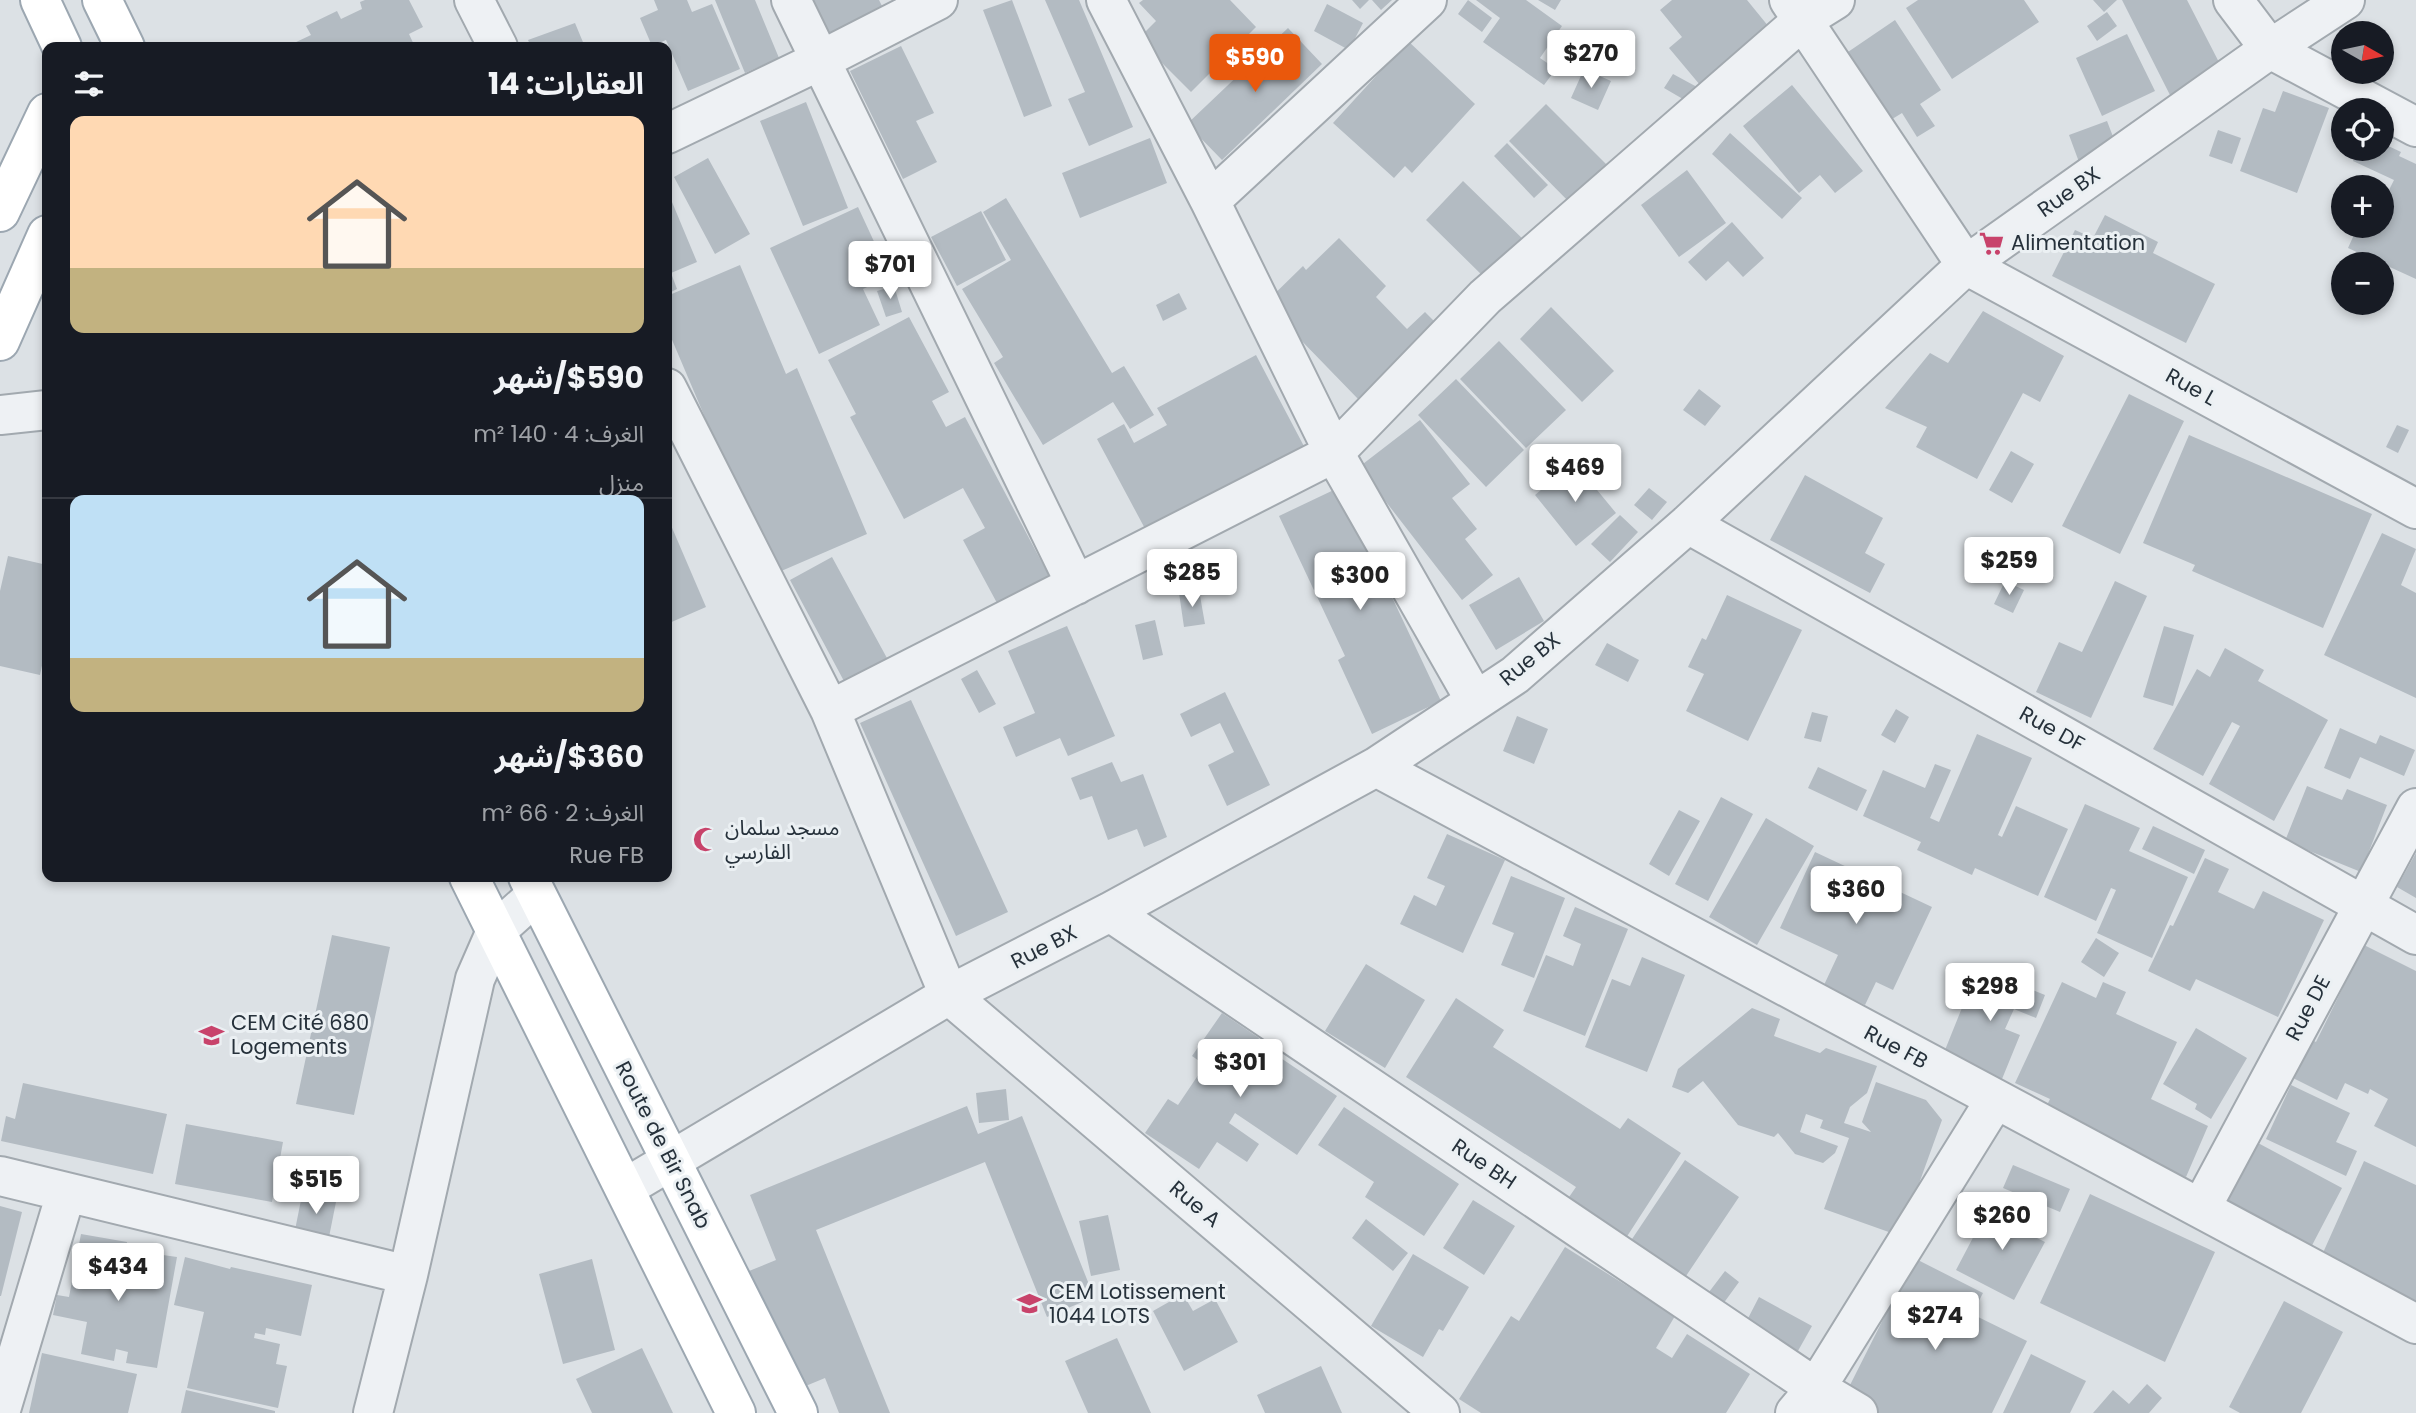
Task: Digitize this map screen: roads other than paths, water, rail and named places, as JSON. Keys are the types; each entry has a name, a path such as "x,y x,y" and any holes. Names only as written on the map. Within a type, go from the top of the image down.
{"main road":[{"path":"40,0 60,42"},
{"path":"90,42 112,21"},
{"path":"0,212 42,124"},
{"path":"0,341 42,246"},
{"path":"472,882 736,1413"},
{"name":"Route de Bir Snab","path":"532,886 798,1413"}],"street":[{"path":"474,0 495,42"},
{"path":"791,0 1076,585"},
{"path":"672,132 821,60 937,0"},
{"path":"1106,0 1210,201 1334,453 1475,699"},
{"path":"1210,201 1427,0"},
{"path":"830,710 1334,453 1485,297 1796,10 1835,0"},
{"path":"2233,0 2270,49 2416,127"},
{"name":"Rue BX","path":"625,1188 949,995 1110,912 1376,767 1515,675 1688,524 1966,265 2270,49 2345,0"},
{"path":"1796,10 1966,265"},
{"name":"Rue L","path":"1966,265 2416,509"},
{"path":"672,398 830,710 949,995"},
{"path":"0,415 42,411"},
{"name":"Rue DF","path":"1688,524 2416,935"},
{"name":"Rue FB","path":"1376,767 2416,1324"},
{"name":"Rue DE","path":"2201,1208 2416,808"},
{"path":"373,1413 408,1275 475,979 496,931 532,886"},
{"name":"Rue BH","path":"1110,912 1805,1400 1858,1413"},
{"name":"Rue A","path":"949,995 1440,1413"},
{"path":"1805,1400 1995,1100"},
{"path":"0,1176 408,1275"},
{"path":"0,1413 66,1193"}],"place":[{"name":"Alimentation","path":"1991,243"},
{"name":"مسجد سلمان الفارسي","path":"705,840"},
{"name":"CEM Cité 680 Logements","path":"211,1035"},
{"name":"CEM Lotissement 1044 LOTS","path":"1029,1304"}]}
